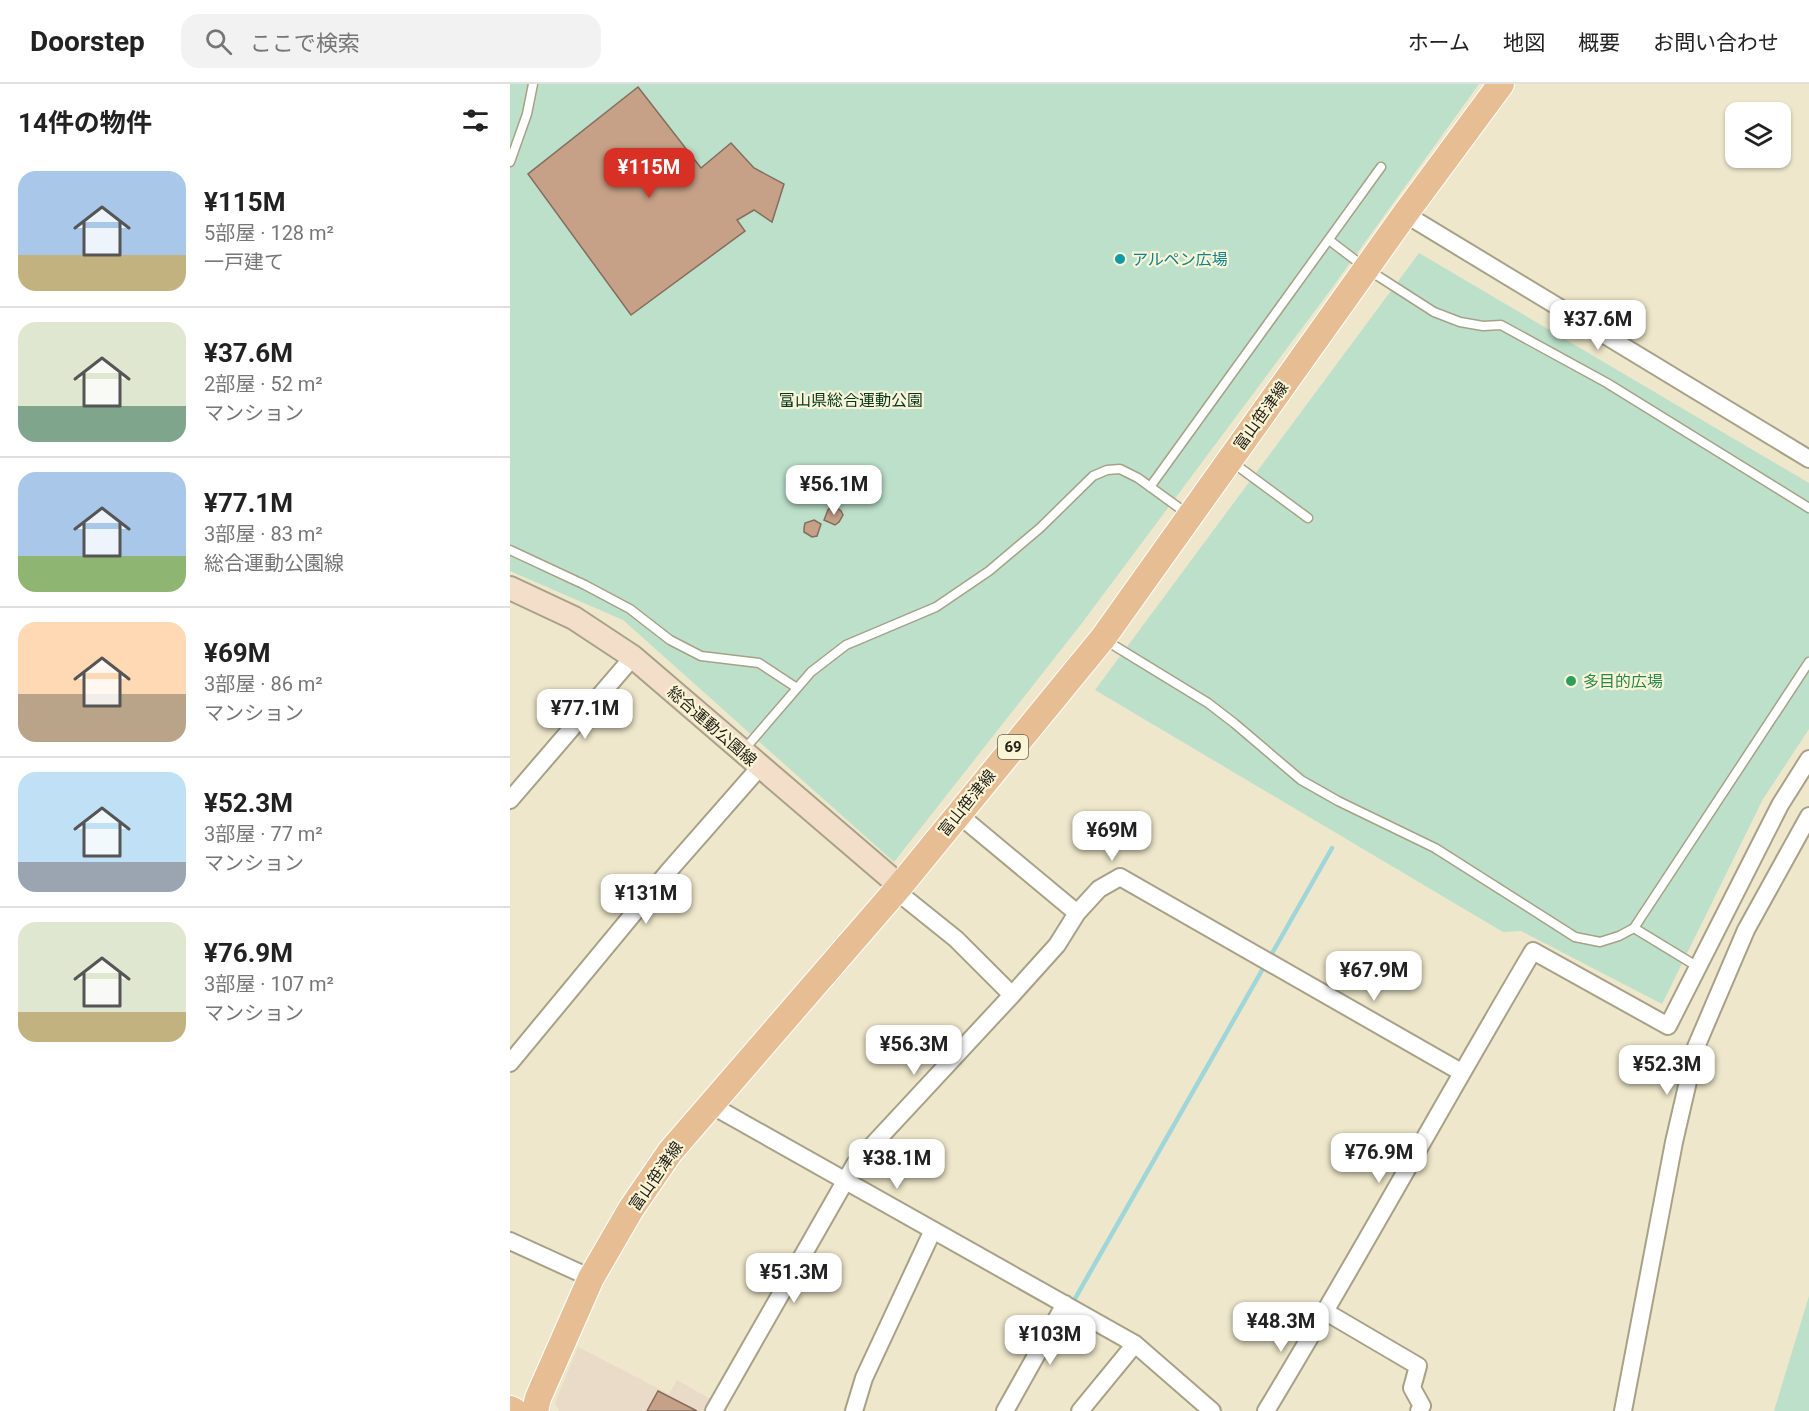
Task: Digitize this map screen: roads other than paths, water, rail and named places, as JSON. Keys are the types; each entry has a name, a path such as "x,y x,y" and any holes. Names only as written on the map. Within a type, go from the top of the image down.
{"main road":[{"name":"富山笹津線","path":"535,1411 538,1398 591,1278 631,1209 670,1152 897,888 1103,638 1501,84"},
{"name":"総合運動公園線","path":"510,588 574,618 633,657 897,888"}],"street":[{"path":"1406,214 1809,459"},
{"path":"510,800 633,657"},
{"path":"1266,1411 1326,1312 1461,1072 1533,951 1668,1026 1780,806 1809,759"},
{"path":"510,1063 667,873 760,767"},
{"path":"958,814 1077,913"},
{"path":"1623,1411 1674,1142 1696,1047 1746,930 1809,816"},
{"path":"714,1411 855,1164 1057,945 1077,913 1099,889 1120,877 1461,1072"},
{"path":"897,888 956,939 1011,995"},
{"path":"711,1104 1135,1344 1212,1411"},
{"path":"854,1411 864,1378 933,1230"},
{"path":"510,1241 591,1278"},
{"path":"1005,1411 1068,1306"},
{"path":"1326,1312 1418,1366 1412,1388 1422,1406 1419,1411"},
{"path":"1080,1411 1135,1344"}],"lane":[{"path":"510,162 527,114 533,84"},
{"path":"1150,487 1381,168"},
{"path":"1329,240 1366,269 1434,312 1460,322 1483,326 1501,325 1607,383 1809,508"},
{"path":"1230,460 1308,518"},
{"path":"742,752 811,672 846,645 936,607 989,571 1040,528 1093,476 1120,469 1138,477 1190,516"},
{"path":"510,550 630,609 670,640 701,656 759,663 797,688"},
{"path":"1103,638 1208,703 1301,780 1338,801 1434,848 1575,937 1600,942 1634,928 1809,662"},
{"path":"1634,928 1698,967"}],"waterway":[{"path":"1270,957 1332,848"},
{"path":"1072,1304 1265,965"}],"place":[{"name":"アルペン広場","path":"1120,259"},
{"name":"多目的広場","path":"1571,681"}],"park label":[{"name":"富山県総合運動公園","path":"851,400"}]}
